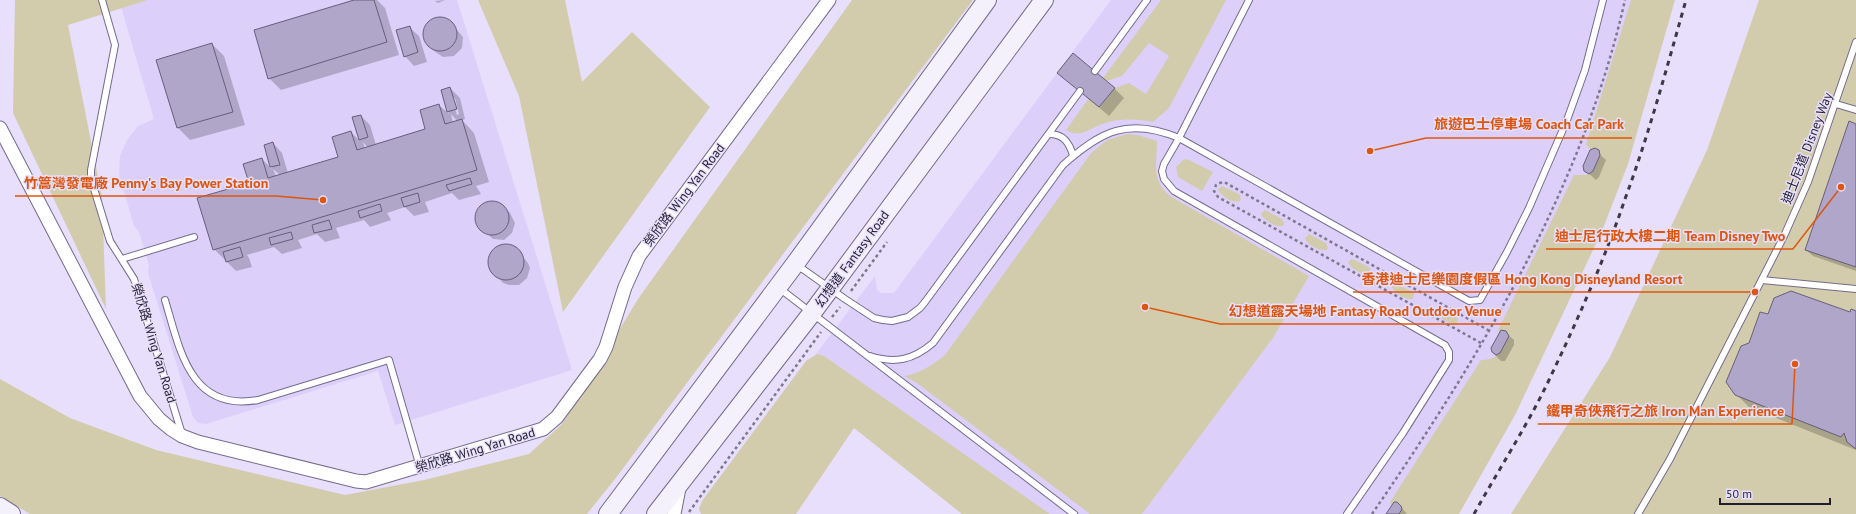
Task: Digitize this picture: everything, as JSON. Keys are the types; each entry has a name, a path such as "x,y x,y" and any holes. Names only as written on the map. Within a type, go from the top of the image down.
{"main road":[{"path":"608,514 795,264 987,0"},
{"name":"幻想道 Fantasy Road","path":"656,514 812,313 1044,0"},
{"path":"0,507 11,514"}],"street":[{"name":"榮欣路 Wing Yan Road","path":"0,128 140,396 159,419 182,436 198,442 356,481 374,480 543,429 557,417 600,359 606,347 625,287 639,256 829,0"},
{"path":"674,514 674,506 681,482"}],"lane":[{"name":"榮欣路 Wing Yan Road","path":"102,0 115,44 91,170 91,179 110,241 134,279 182,436"},
{"path":"1095,71 1147,0"},
{"path":"1249,0 1179,138 1164,164 1162,171 1164,179 1174,191 1448,348 1450,356 1449,360 1403,433 1347,514"},
{"path":"870,356 883,360 897,361 910,358 923,352 933,344 1062,165 1086,145 1100,136 1131,128 1148,128 1163,131 1179,138 1469,301 1476,302 1483,298 1508,252 1549,164 1585,70 1603,0"},
{"name":"迪士尼道 Disney Way","path":"1638,514 1670,459 1784,236 1808,182 1856,42"},
{"path":"795,264 874,318 883,320 900,320 914,313 925,302 1080,91"},
{"path":"1836,104 1856,110"},
{"path":"1049,134 1055,134 1065,139 1073,155"},
{"path":"122,259 194,237"},
{"path":"1762,280 1856,289"},
{"path":"778,287 870,356 1074,514"},
{"path":"165,300 181,352 189,371 205,389 224,399 242,402 258,400 390,360 420,466"}],"path":[{"path":"1372,514 1428,431 1481,344 1548,217 1586,128 1605,76 1625,0"},
{"path":"1481,344 1218,197 1214,191 1216,185 1222,182 1226,183 1488,330"}],"shaded area":[{"path":"15,0 148,0 68,25 102,197 106,309 13,113"},
{"path":"119,0 457,0 572,370 395,425 378,371 206,424 198,423 193,417 148,273 149,265 139,232 134,226 119,174 120,156 127,140 138,126 154,119"},
{"path":"478,0 565,0 582,82 632,32 710,107 563,312 519,96"},
{"path":"852,0 973,0 615,479 587,514 30,514 0,496 0,379 70,418 156,450 345,495 424,480 529,454 562,424 638,299"},
{"path":"1111,0 1663,0 1638,100 1419,514 1033,514 807,366 875,276 877,290 881,293 894,293"},
{"path":"1161,0 1226,0 1169,108 1153,122 1122,120 1109,122 1081,133 1066,130 1089,98 1100,107 1115,88 1129,83 1146,94 1169,56 1149,43 1122,76 1107,81 1103,78"},
{"path":"1631,0 1675,0 1628,164 1602,231 1515,415 1459,514 1394,514 1390,502 1481,360 1493,358 1500,351 1502,342 1498,330 1574,175 1586,175 1593,165 1594,154 1586,144"},
{"path":"1759,0 1856,0 1856,514 1511,514 1610,357 1707,150"},
{"path":"1127,134 1138,135 1157,141 1156,171 1160,184 1170,196 1309,276 1273,338 1142,514 1090,514 917,383 904,376 916,373 926,368 945,355 1091,153 1107,140"},
{"path":"1187,159 1213,172 1202,191 1178,177 1176,167 1183,160"},
{"path":"1222,186 1239,194 1241,199 1240,201 1237,202 1224,197 1218,189"},
{"path":"1265,210 1282,219 1284,223 1283,226 1274,225 1264,219 1261,214"},
{"path":"1309,234 1326,243 1328,248 1327,250 1317,249 1308,243 1305,238"},
{"path":"1352,259 1369,267 1371,272 1370,274 1361,273 1351,267 1348,262"},
{"path":"1395,283 1413,292 1413,299 1404,298 1398,294 1392,286"},
{"path":"1439,307 1456,316 1458,318 1457,323 1447,322 1438,316 1435,311"},
{"path":"817,354 824,356 1050,514 962,514 854,428 796,514 701,514 699,509 702,501 806,361"}],"building":[{"path":"354,0 374,0 387,42 268,79 254,30"},
{"path":"443,17 452,22 456,27 456,41 452,46 447,50 437,51 433,50 424,41 423,31 424,27 433,18"},
{"path":"410,26 418,52 404,57 396,30"},
{"path":"212,43 233,112 177,128 156,60"},
{"path":"1073,53 1115,88 1099,107 1057,73"},
{"path":"450,87 457,109 447,112 441,90"},
{"path":"439,104 445,124 462,119 477,170 213,250 197,198 249,183 243,164 262,158 268,178 338,157 332,137 351,131 357,150 425,129 420,110"},
{"path":"361,115 368,137 359,140 352,117"},
{"path":"1849,121 1856,124 1856,267 1805,250"},
{"path":"273,142 280,165 270,167 264,145"},
{"path":"1595,148 1599,150 1600,155 1593,171 1589,174 1584,171 1583,166 1590,150"},
{"path":"470,178 472,184 449,191 446,185"},
{"path":"418,193 420,202 404,207 401,198"},
{"path":"489,201 495,201 504,206 508,212 508,224 504,230 495,235 489,235 480,230 475,221 475,215 480,206"},
{"path":"380,204 382,211 360,218 358,211"},
{"path":"329,220 332,229 314,233 312,225"},
{"path":"291,232 293,239 271,245 269,238"},
{"path":"506,244 516,247 521,252 524,262 521,272 516,277 506,280 496,277 491,272 488,262 491,252 496,247"},
{"path":"240,247 243,257 226,262 223,252"},
{"path":"1791,291 1850,312 1851,309 1856,311 1856,449 1847,442 1844,433 1841,437 1735,395 1726,382 1741,346 1749,343 1760,312 1768,314 1774,298"},
{"path":"1501,330 1506,331 1509,336 1500,353 1496,355 1492,352 1491,348"},
{"path":"1394,502 1397,502 1401,506 1402,509 1399,514 1386,514"}],"railway":[{"path":"1474,514 1522,431 1549,380 1590,291 1617,222 1642,150 1686,0"}],"place":[{"name":"旅遊巴士停車場 Coach Car Park","path":"1370,151"},
{"name":"迪士尼行政大樓二期 Team Disney Two","path":"1841,187"},
{"name":"竹篙灣發電廠 Penny's Bay Power Station","path":"323,200"},
{"name":"香港迪士尼樂園度假區 Hong Kong Disneyland Resort","path":"1755,292"},
{"name":"幻想道露天場地 Fantasy Road Outdoor Venue","path":"1145,307"},
{"name":"鐵甲奇俠飛行之旅 Iron Man Experience","path":"1795,364"}]}
